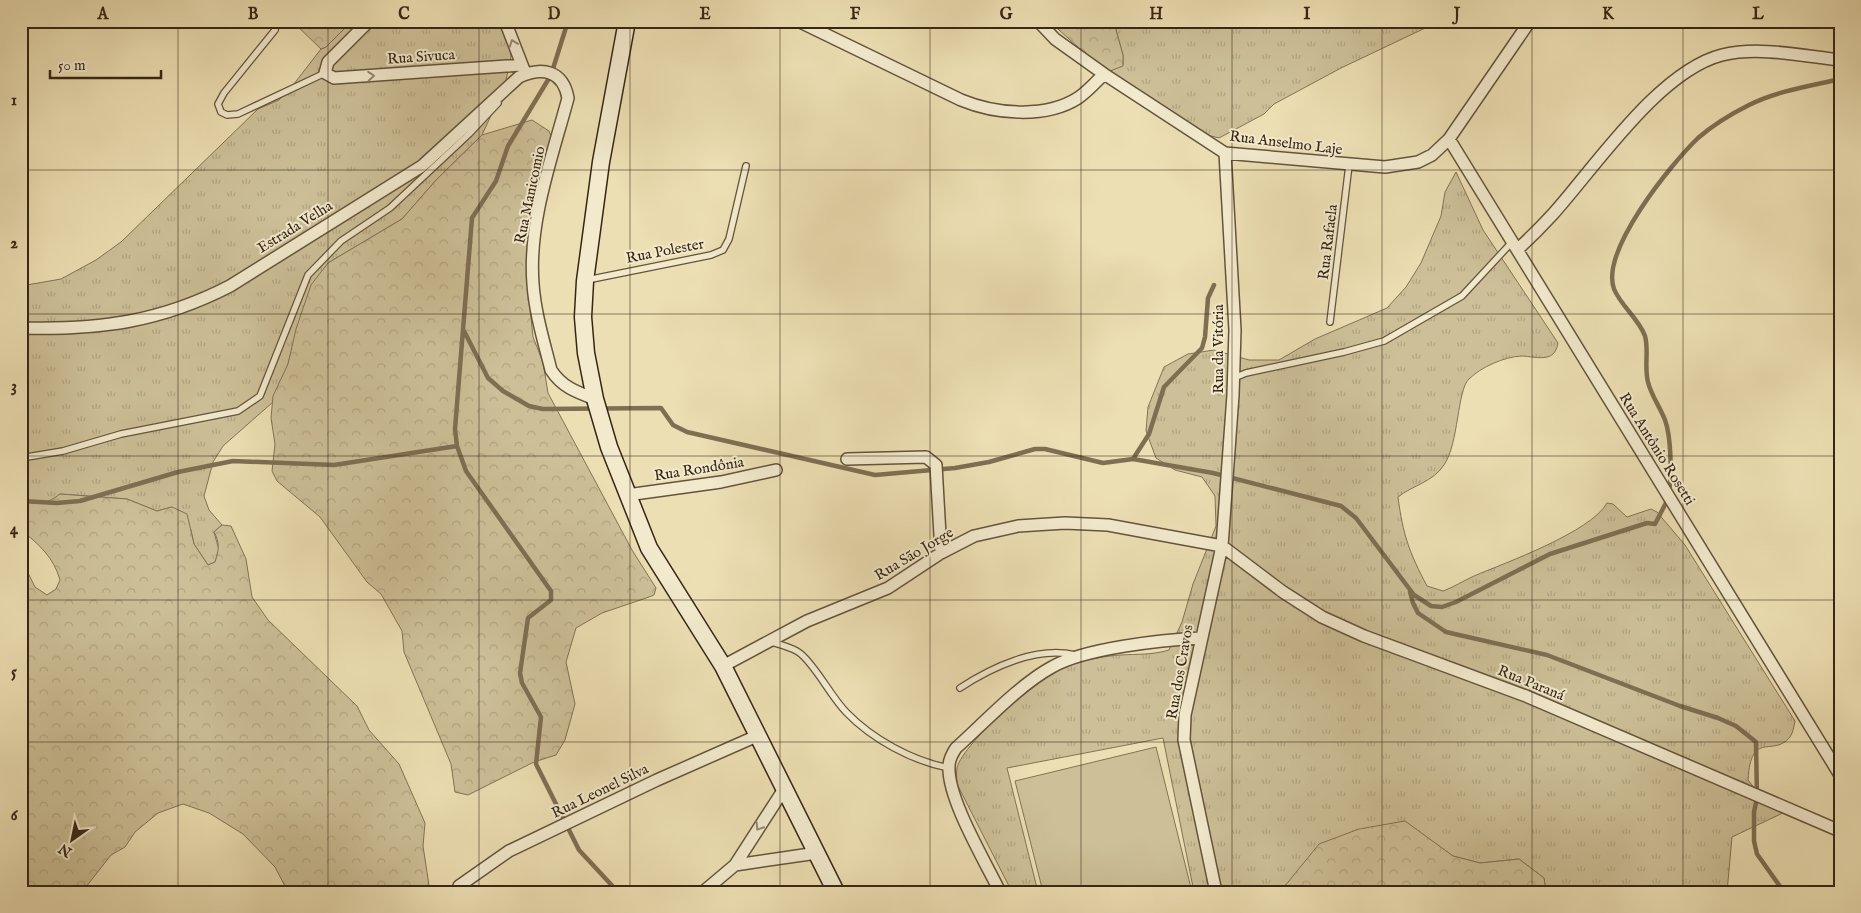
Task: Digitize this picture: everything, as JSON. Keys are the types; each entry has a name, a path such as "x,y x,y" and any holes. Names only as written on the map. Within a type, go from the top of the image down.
{"main road":[{"path":"627,21 601,162 585,281 583,317 586,353 595,398 627,495 649,548 723,666 836,892"}],"street":[{"path":"325,73 328,62 369,21"},
{"path":"505,21 523,69"},
{"path":"798,21 961,100 985,108 1050,110 1078,98 1104,74"},
{"name":"Rua Anselmo Laje","path":"1038,21 1055,39 1104,74 1225,153 1385,167 1418,162 1432,154 1449,139 1530,21"},
{"path":"1516,245 1553,214 1644,110 1700,62 1724,55 1757,52 1840,60"},
{"name":"Rua Sivuca","path":"325,73 334,78 523,69"},
{"name":"Estrada Velha","path":"21,328 99,327 170,312 204,299 230,286 422,166 523,69 548,72"},
{"name":"Rua Manicomio","path":"548,72 559,77 566,84 568,98 538,213 532,246 533,285 550,370 558,380 570,389 595,398"},
{"name":"Rua Antônio Rosetti","path":"1449,139 1516,245 1840,775"},
{"name":"Rua da Vitória","path":"1222,546 1235,330 1225,153"},
{"path":"847,459 926,457 931,459 936,465 941,553"},
{"name":"Rua Rondônia","path":"627,495 721,482 776,470"},
{"name":"Rua São Jorge","path":"723,666 807,621 888,588 941,553 974,536 1018,526 1065,523 1108,525 1222,546"},
{"name":"Rua dos Cravos","path":"1216,892 1184,740 1185,715 1222,546"},
{"name":"Rua Paraná","path":"1222,546 1283,592 1322,617 1364,636 1526,696 1840,831"},
{"path":"1000,892 957,803 948,768 950,758 956,748 1052,666 1080,656 1165,640 1201,638"},
{"name":"Rua Leonel Silva","path":"459,886 509,851 657,780 759,735"},
{"path":"711,889 736,865 784,790"},
{"path":"736,865 818,853"}],"lane":[{"path":"275,30 224,93 218,104 221,112 227,115 238,114 325,73"},
{"path":"21,458 63,451 121,434 238,411 260,396 308,275 341,242 390,208 469,134 523,69"},
{"name":"Rua Rafaela","path":"1330,322 1349,165"},
{"name":"Rua Polester","path":"585,281 637,268 711,255 723,250 729,239 746,166"},
{"path":"1233,378 1246,372 1344,352 1384,341 1462,296 1516,245"},
{"path":"767,641 801,654 846,712 863,727 922,761 948,768"},
{"path":"960,688 984,673 1014,661 1067,653 1080,656"}],"green space":[{"path":"292,21 352,21 326,47 321,49"},
{"path":"352,21 501,21 510,44 511,57 505,85 482,135 437,179 402,219 328,263 302,312 288,364 273,402 223,446 213,462 204,496 209,510 222,525 214,532 219,550 215,562 208,565 194,544 191,530 172,507 157,511 127,499 60,494 49,503 37,504 21,497 21,286 61,279 96,260 121,242 258,109 279,100 321,49 326,47"},
{"path":"1049,21 1120,21 1116,30 1123,55 1123,66 1110,71 1088,56"},
{"path":"1120,21 1440,21 1341,68 1274,104 1264,114 1219,138 1195,132 1110,71 1123,65 1123,55 1116,30"},
{"path":"532,120 549,131 553,141 528,234 528,288 533,337 543,362 548,393 632,550 656,588 654,595 602,613 576,628 566,662 575,704 565,740 556,755 534,762 468,795 455,792 451,764 404,652 402,631 381,594 367,582 320,517 277,481 272,471 275,444 271,418 273,396 288,364 296,329 311,285 328,263 402,219 437,179 482,135"},
{"path":"1456,172 1483,230 1558,343 1552,355 1541,358 1521,356 1507,358 1486,367 1469,379 1462,394 1453,444 1444,465 1429,479 1398,497 1402,522 1411,553 1427,586 1443,591 1546,546 1584,525 1598,514 1607,503 1613,504 1627,517 1651,509 1657,512 1685,545 1795,721 1790,737 1783,743 1764,747 1753,755 1748,780 1761,796 1785,812 1732,837 1727,892 1546,892 1544,878 1519,859 1480,863 1453,856 1405,822 1282,887 1280,892 1194,892 1163,738 1007,768 1038,892 1012,892 957,784 957,768 963,756 1006,709 1059,670 1071,664 1102,657 1151,654 1169,650 1182,622 1193,584 1216,526 1215,496 1202,477 1175,470 1156,458 1146,431 1148,407 1164,367 1188,354 1214,350 1249,360 1279,360 1315,339 1387,308 1406,287 1421,263 1441,216 1445,192"},
{"path":"60,494 127,499 157,511 172,507 187,514 194,544 208,565 215,562 217,554 218,543 214,532 222,525 231,526 246,559 252,597 268,620 357,706 369,730 399,764 425,823 423,846 430,892 288,892 275,867 243,834 209,813 183,804 158,813 135,832 125,847 111,855 82,892 21,892 21,571 26,569 35,587 47,595 56,589 60,580 50,558 21,530 21,497 41,503"},
{"path":"1156,747 1192,892 1043,892 1015,781"},
{"path":"1405,821 1453,856 1480,863 1519,859 1544,878 1546,892 1280,892 1319,844 1359,829"}],"waterway":[{"path":"568,21 551,75 508,146 496,181 472,218 455,429 457,446 466,471 551,591 551,600 528,618 520,673 522,683 541,717 536,764 579,850 618,892"},
{"path":"1669,491 1669,435 1663,415 1648,382 1645,336 1639,324 1614,289 1612,273 1617,253 1627,231 1656,187 1686,150 1704,133 1729,116 1760,100 1794,89 1840,79"},
{"path":"1133,459 1149,434 1164,387 1202,348 1205,337 1208,298 1214,285"},
{"path":"464,331 488,378 503,391 529,406 543,409 661,408 673,425 687,432 875,475 955,468 989,462 1035,449 1045,449 1103,463 1133,459 1213,473 1341,506 1356,518 1414,595 1431,606 1442,607 1456,602 1550,554 1647,523 1655,524 1668,499"},
{"path":"21,501 57,503 80,501 178,472 233,461 334,465 457,446"},
{"path":"1410,592 1418,613 1446,632 1547,655 1680,706 1718,718 1736,726 1756,742 1757,798 1754,812 1754,841 1757,854 1784,892"}]}
